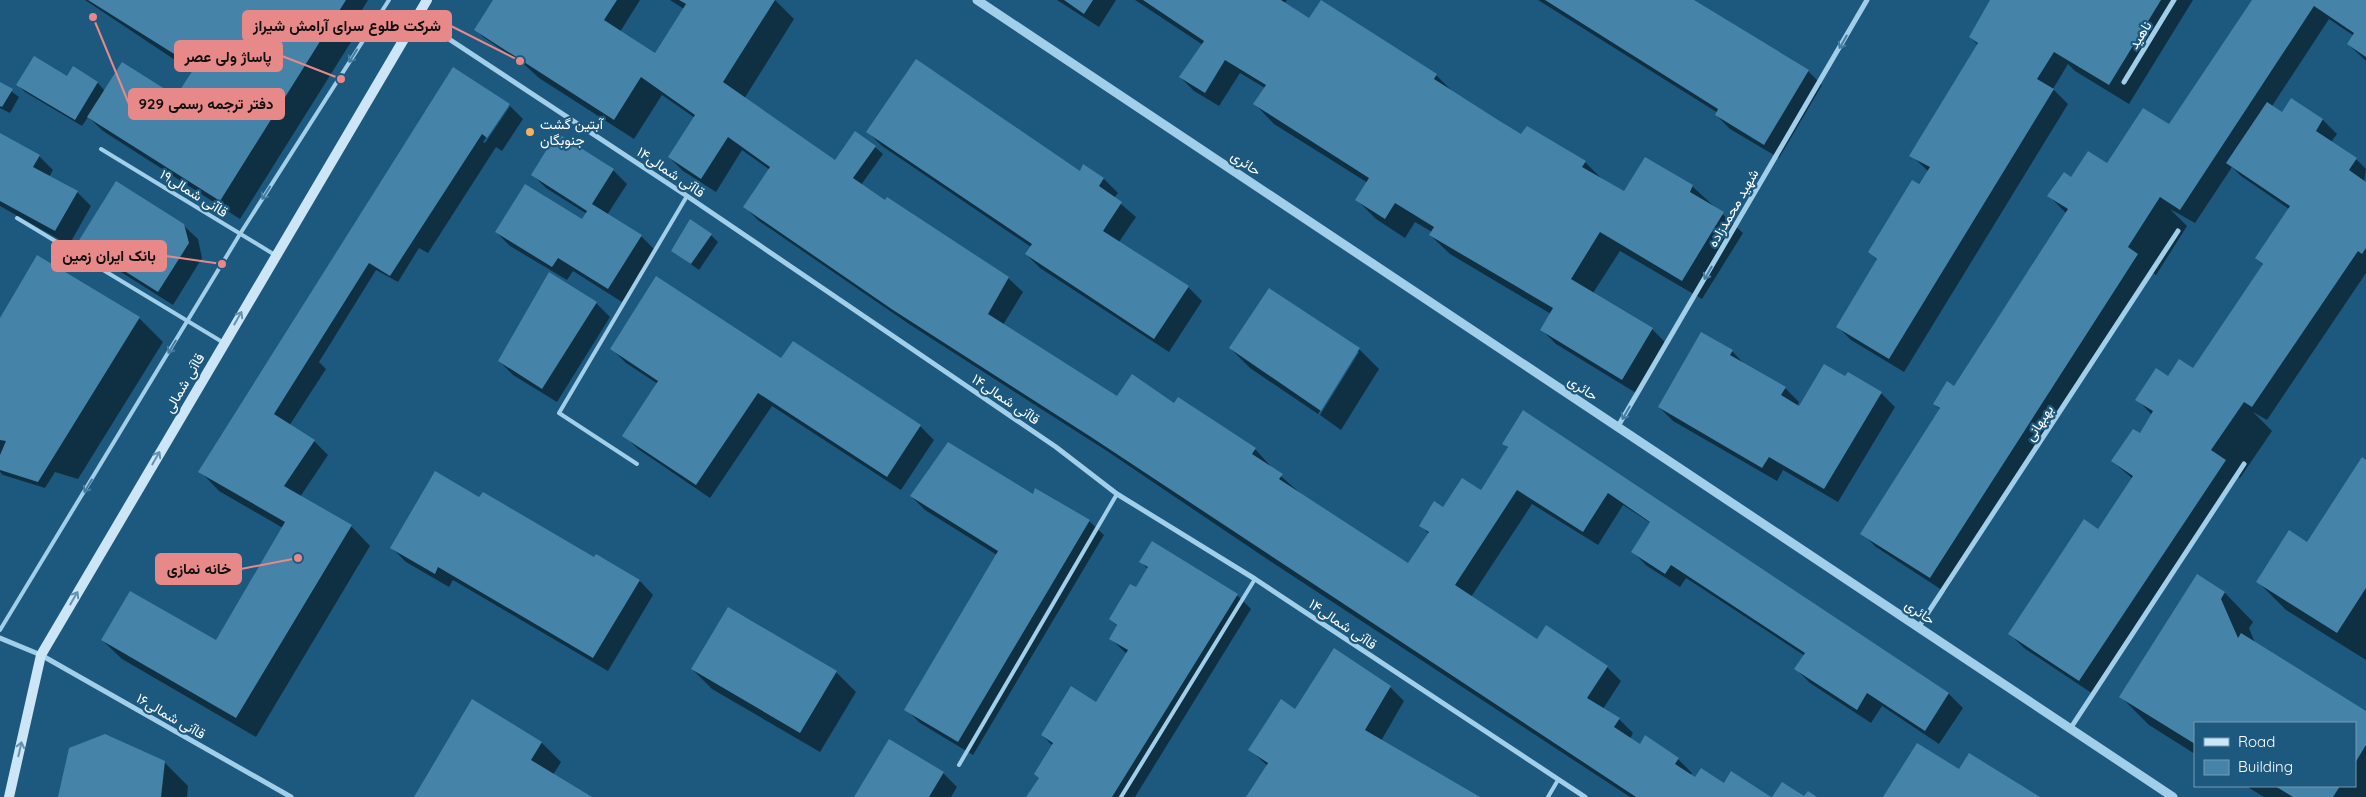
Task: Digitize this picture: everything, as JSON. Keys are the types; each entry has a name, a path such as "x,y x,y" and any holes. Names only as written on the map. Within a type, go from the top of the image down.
{"main road":[{"name":"قاآنی شمالی","path":"9,797 41,655 427,0"}],"street":[{"name":"حائری","path":"977,0 2173,797"},
{"name":"شهید محمدزاده","path":"1618,428 1867,0"},
{"name":"ناهید","path":"2124,82 2174,0"},
{"name":"قاآنی شمالی۱۴","path":"416,18 687,196 1056,447 1117,494 1255,579 1585,797"},
{"name":"بهبهانی","path":"1918,628 2178,232"},
{"path":"2070,729 2244,464"},
{"name":"قاآنی شمالی۱۶","path":"0,638 41,655 291,797"}],"lane":[{"path":"0,630 240,234 389,0"},
{"name":"قاآنی شمالی۱۹","path":"101,149 275,255"},
{"path":"637,464 559,413 687,196"},
{"path":"17,218 224,343"},
{"path":"959,765 1117,494"},
{"path":"1122,797 1255,579"},
{"path":"1548,797 1558,780"}],"building":[{"path":"88,0 346,0 220,201 87,117 122,62 176,96 195,67"},
{"path":"493,0 617,0 604,20 655,53 686,4 679,0 775,0 723,82 835,160 855,131 876,146 853,178 885,200 887,197 1009,277 988,314 1117,396 1132,374 1174,403 1178,397 1256,448 1252,454 1283,474 1279,479 1408,563 1429,532 1419,526 1434,501 1443,507 1462,478 1481,490 1508,447 1502,444 1523,410 1949,693 1925,731 1867,693 1857,710 1794,669 1805,653 1671,565 1665,574 1631,552 1650,522 1608,493 1583,532 1517,490 1455,585 1537,639 1546,625 1608,666 1587,698 1620,718 1614,727 1640,744 1645,735 1679,758 1675,764 1695,777 1701,768 1724,783 1731,771 1771,797 1636,797 1091,437 893,310 743,207 770,167 728,137 701,179 668,157 695,115 641,77 614,120 474,30"},
{"path":"1064,0 1093,0 1084,14"},
{"path":"1143,0 1281,0 1309,18 1321,0 1437,74 1434,79 1498,120 1521,134 1527,126 1586,161 1582,167 1624,191 1645,157 1693,185 1690,192 1724,212 1682,281 1600,232 1571,279 1653,328 1622,380 1540,330 1553,308 1429,235 1434,227 1395,203 1385,219 1355,200 1369,178 1253,104 1266,85 1225,60 1205,93 1179,77 1204,41"},
{"path":"1545,0 1694,0 1809,70 1764,145 1715,115 1718,109"},
{"path":"1990,0 2161,0 2109,85 2054,52 2037,79 2054,89 1889,359 1836,327 1877,259 1868,252 1912,180 1919,184 1930,167 1909,156 1978,43 1969,37"},
{"path":"2252,0 2366,0 2366,57 2347,44 2354,33 2314,6 2180,210 2160,197 2128,247 2138,254 1930,578 1860,534 1940,408 1933,404 1947,381 1954,386 2068,209 2047,196 2064,172 2071,177 2088,151 2107,163 2143,108 2169,124"},
{"path":"34,56 67,76 73,66 98,82 75,120 16,85"},
{"path":"916,59 1080,171 1083,164 1104,178 1099,186 1122,202 1103,231 1189,286 1154,339 1025,254 1032,244 866,132"},
{"path":"453,67 510,104 487,138 482,134 390,276 369,263 274,414 315,440 284,486 352,525 236,718 101,640 130,591 216,640 285,522 198,472"},
{"path":"0,82 13,89 2,107 0,106"},
{"path":"2291,98 2323,119 2316,131 2357,158 2349,170 2366,182 2366,248 2362,254 2358,251 2252,407 2244,402 2211,450 2226,460 2079,681 2008,634 2084,519 2098,529 2133,476 2111,461 2133,429 2140,433 2153,411 2135,400 2156,368 2168,376 2179,359 2193,368 2263,264 2255,258 2290,206 2226,163 2267,102 2282,112"},
{"path":"0,133 40,155 33,167 78,191 55,231 0,201"},
{"path":"557,133 614,169 592,204 642,235 608,289 558,258 552,267 495,232 525,184 582,219 587,211 531,175"},
{"path":"116,181 184,224 189,243 158,292 78,242"},
{"path":"690,219 712,234 691,264 671,251"},
{"path":"37,255 140,317 38,482 0,470 0,455 6,441 0,440 0,318"},
{"path":"549,272 597,302 542,389 498,361"},
{"path":"656,276 781,358 793,341 921,425 887,477 758,393 696,485 622,436 658,381 610,349"},
{"path":"1269,288 1360,348 1321,411 1229,348"},
{"path":"1701,332 1733,350 1730,355 1786,387 1781,395 1799,406 1824,364 1845,376 1848,372 1882,392 1824,489 1769,457 1762,468 1658,407"},
{"path":"948,442 1033,494 1035,488 1090,520 958,742 904,710 998,551 910,496"},
{"path":"2362,457 2366,460 2366,588 2337,633 2256,582 2289,530 2307,542"},
{"path":"435,471 479,497 483,492 594,557 596,554 640,580 593,658 438,567 435,574 390,548"},
{"path":"1152,541 1238,594 1112,797 1026,797 1039,778 1034,774 1053,743 1041,735 1071,686 1096,702 1128,650 1109,639 1117,625 1109,619 1130,584 1136,587 1148,567 1139,562"},
{"path":"2197,574 2225,592 2221,599 2238,638 2241,633 2366,711 2366,745 2356,761 2356,722 2194,722 2194,743 2119,697"},
{"path":"728,607 837,671 800,733 691,669"},
{"path":"1334,648 1391,686 1365,730 1480,797 1246,797 1268,763 1248,750 1281,699 1295,709"},
{"path":"472,699 542,742 531,760 592,797 414,797"},
{"path":"105,734 165,761 161,797 58,797 69,748"},
{"path":"889,739 944,772 929,797 854,797"},
{"path":"1917,743 1959,769 1969,753 2040,797 1883,797"},
{"path":"1782,782 1804,796 1808,791 1817,797 1772,797"},
{"path":"2277,787 2339,787 2333,797 2293,797"}],"place":[{"name":"دفتر ترجمه رسمی 929","path":"93,17"},
{"name":"شرکت طلوع سرای آرامش شیراز","path":"520,61"},
{"name":"پاساژ ولی عصر","path":"341,79"},
{"name":"آبتین گشت جنوبگان","path":"530,132"},
{"name":"بانک ایران زمین","path":"222,264"},
{"name":"خانه نمازی","path":"298,558"}]}
